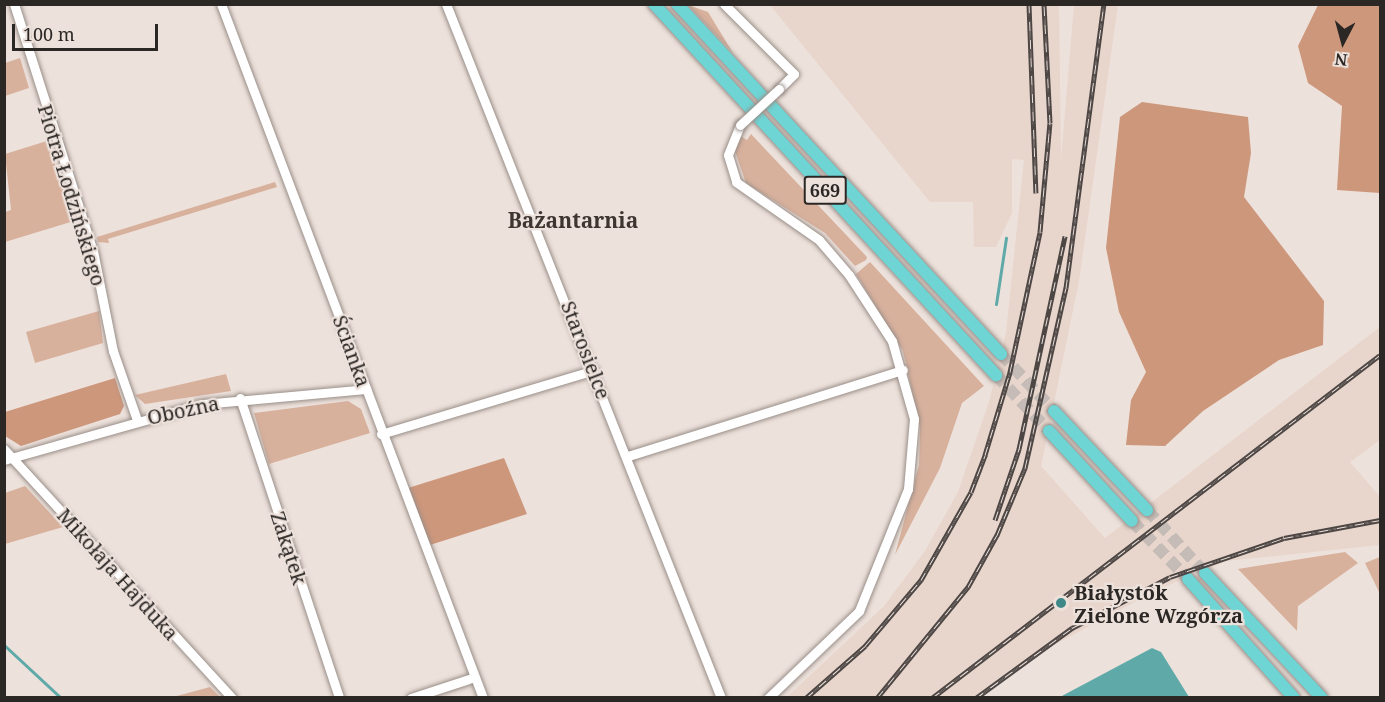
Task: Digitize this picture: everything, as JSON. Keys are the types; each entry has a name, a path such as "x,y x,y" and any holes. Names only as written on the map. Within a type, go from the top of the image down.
{"main road":[{"name":"669","path":"654,4 996,375"},
{"name":"669","path":"677,4 1001,354"},
{"path":"1054,411 1147,510"},
{"path":"1049,431 1132,521"},
{"path":"1205,573 1322,698"},
{"path":"1188,579 1294,698"},
{"path":"1300,674 1330,698"},
{"path":"1273,675 1288,698"}],"street":[{"name":"Piotra Łodzińskiego","path":"14,4 93,251 113,351 137,420"},
{"name":"Ścianka","path":"221,4 381,434 483,698"},
{"name":"Starosielce","path":"446,4 594,370 721,698"},
{"path":"724,4 794,74 740,125 728,155 736,182 798,224 835,257 881,322 903,370 914,419 912,464 874,583 844,630 768,698"},
{"path":"381,434 594,370"},
{"path":"628,456 903,370"},
{"name":"Oboźna","path":"8,458 137,420 240,398 366,389"},
{"name":"Zakątek","path":"240,398 339,698"},
{"name":"Mikołaja Hajduka","path":"4,450 8,458 232,698"},
{"path":"411,698 475,676"}],"shaded area":[{"path":"688,5 708,12 733,53"},
{"path":"770,5 1059,5 1061,160 1074,5 1118,5 1079,281 1041,466 1105,538 1380,327 1380,440 1350,462 1380,497 1380,545 1226,561 1159,589 1048,648 981,697 787,697 884,606 925,551 958,492 989,402 1006,333 1024,160 1012,159 1012,213 996,247 974,247 973,202 930,202"},
{"path":"1318,5 1380,5 1380,193 1337,190 1342,106 1308,83 1298,46"},
{"path":"20,58 29,88 5,96 5,63"},
{"path":"1142,102 1248,117 1251,153 1244,197 1324,301 1323,345 1279,360 1203,411 1165,446 1126,445 1131,400 1146,372 1119,312 1106,248 1120,117"},
{"path":"751,134 867,257 866,260 855,266 825,233 746,183 735,151 740,136 747,140"},
{"path":"47,141 74,221 5,242 5,212 11,210 5,154"},
{"path":"275,182 277,187 108,239 109,243 98,242 97,237"},
{"path":"870,262 984,386 962,403 940,468 895,555 919,465 920,428 903,351 856,274"},
{"path":"99,311 103,343 35,363 26,332"},
{"path":"226,374 231,391 145,404 135,395"},
{"path":"115,378 124,406 120,414 21,446 5,436 5,412"},
{"path":"348,401 361,409 370,433 269,464 254,413"},
{"path":"504,458 527,514 430,545 408,488"},
{"path":"25,486 63,527 5,544 5,493"},
{"path":"1345,552 1358,563 1298,606 1297,631 1238,569"},
{"path":"1380,557 1380,594 1365,563"},
{"path":"210,687 220,697 173,697"}],"water":[{"path":"1152,648 1161,652 1189,697 1060,697"}],"waterway":[{"path":"996,304 1006,238"},
{"path":"4,645 61,698"}],"tunnel":[{"path":"1001,354 1054,411"},
{"path":"996,375 1049,431"},
{"path":"1147,510 1205,573"},
{"path":"1132,521 1188,579"}],"railway":[{"path":"1029,4 1036,193"},
{"path":"806,698 865,646 921,580 971,492 985,455 1010,372 1040,232 1050,123 1044,4"},
{"path":"877,698 968,587 997,535 1025,468 1066,288 1104,4"},
{"path":"995,520 1019,449 1065,236"},
{"path":"932,698 1380,355"},
{"path":"976,698 1072,628 1170,577 1284,538 1380,520"}],"place":[{"name":"Białystok Zielone Wzgórza","path":"1061,603"}],"district":[{"name":"Bażantarnia","path":"573,220"}]}
